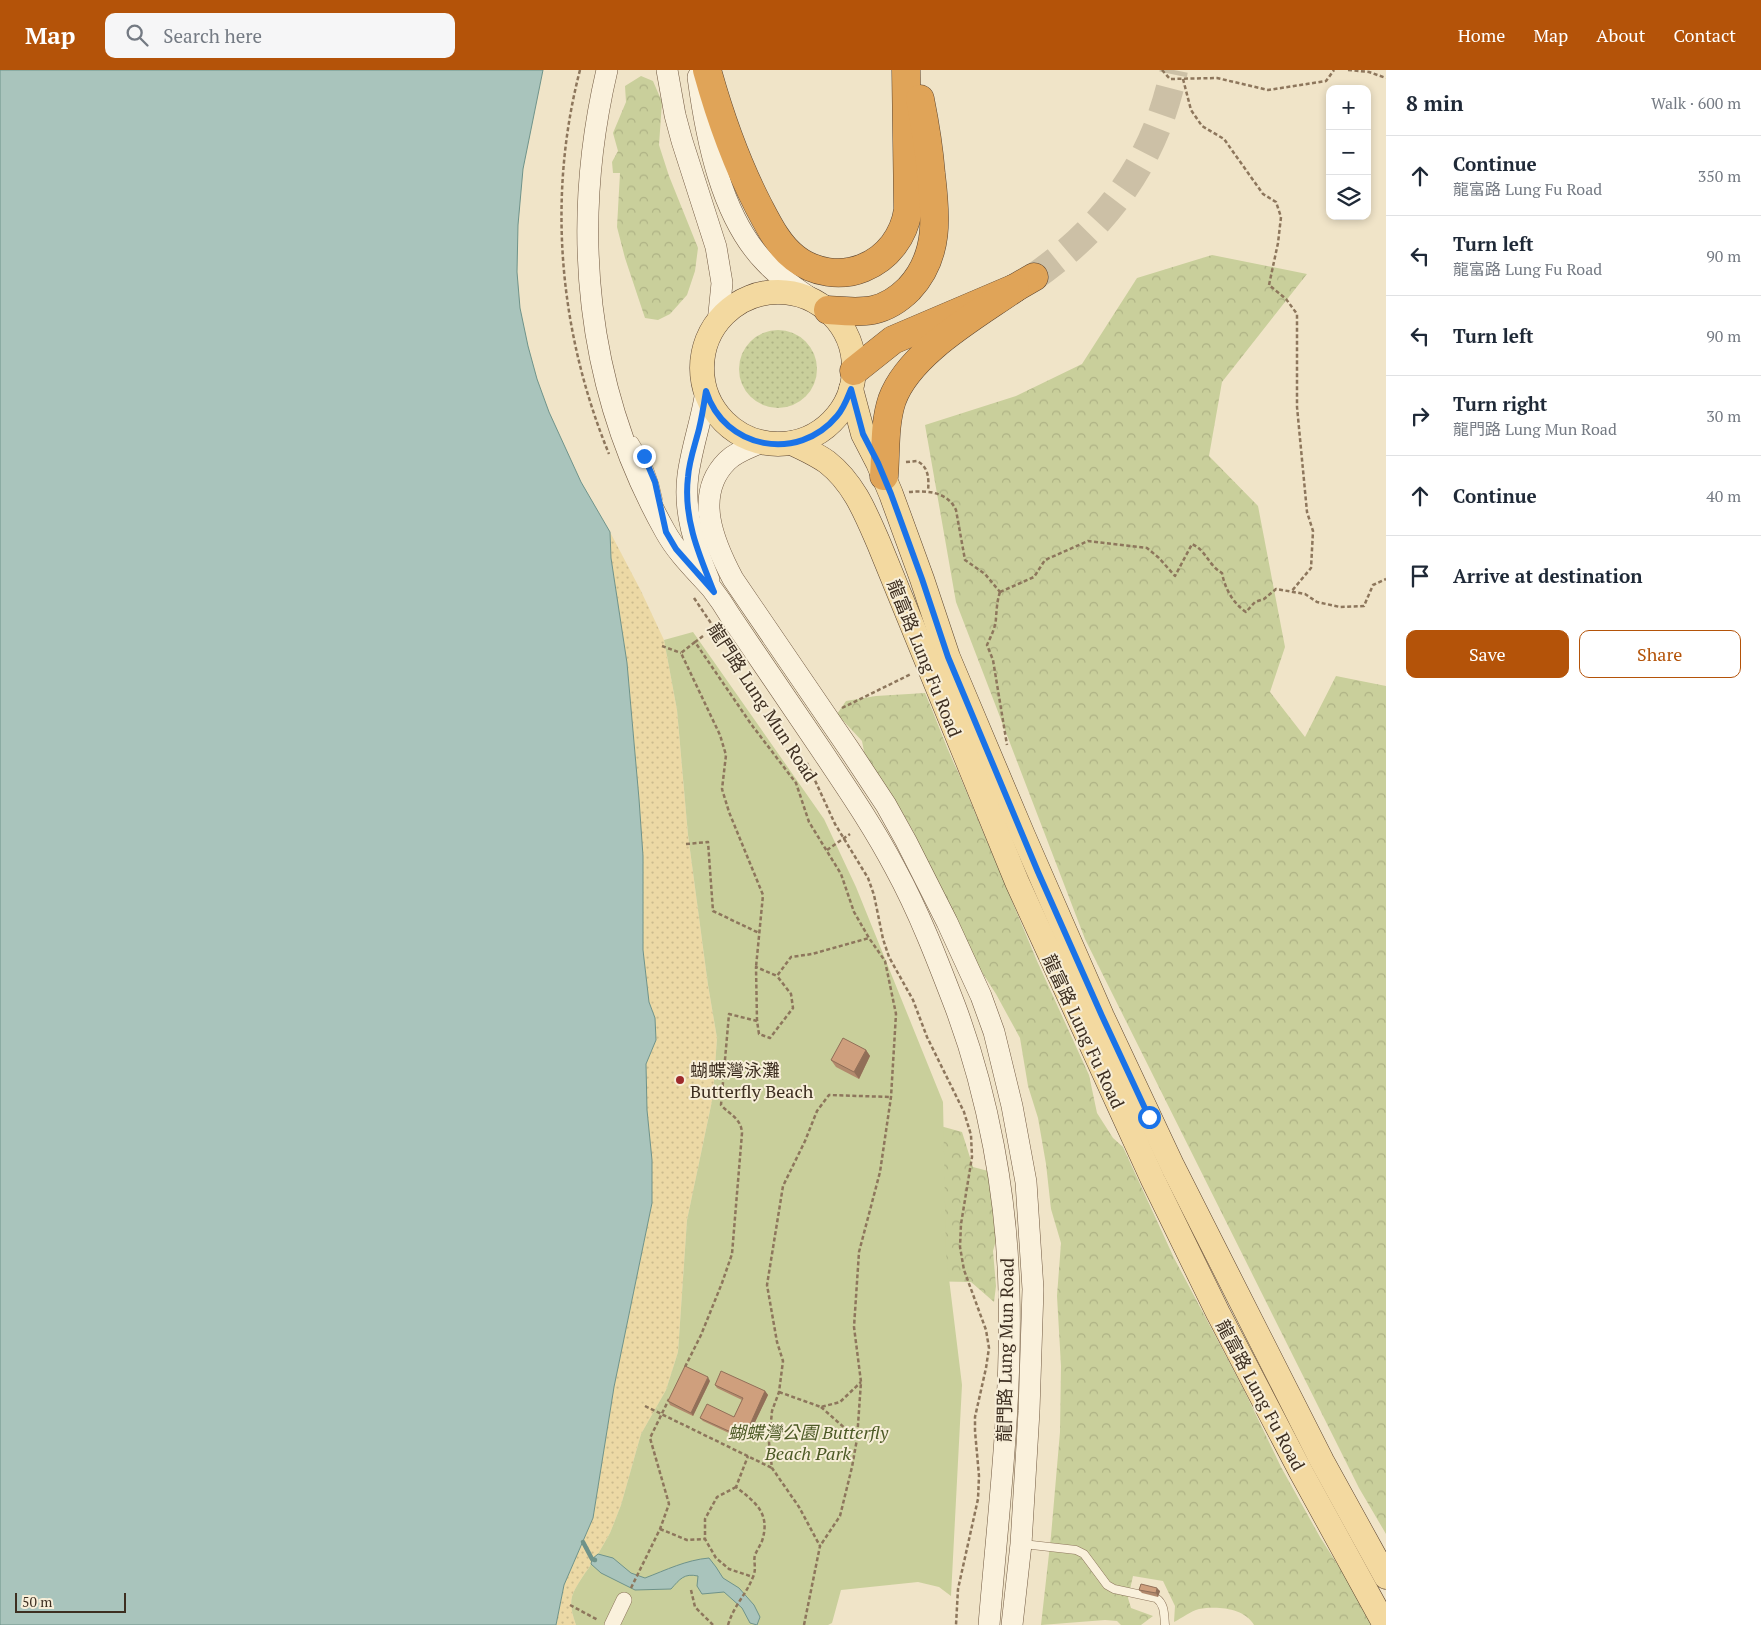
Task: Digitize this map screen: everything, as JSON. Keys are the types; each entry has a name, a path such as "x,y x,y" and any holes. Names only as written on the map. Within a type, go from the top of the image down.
{"highway":[{"path":"708,70 716,100 735,154 775,236 802,263 815,269 836,273 853,271 876,261 891,249 904,227 908,210 906,70"},
{"path":"822,306 864,311 879,308 893,302 911,286 930,255 934,232 934,202 927,136 913,70"},
{"path":"852,380 874,354 894,340 1024,282 935,346 913,365 906,375 896,392 889,411 892,471"}],"main road":[{"name":"龍門路 Lung Mun Road","path":"607,70 597,116 590,168 587,252 594,320 613,410 637,474 676,549 714,592 844,785 894,865 931,946 956,1010 974,1064 990,1130 999,1180 1007,1246 1009,1294 1008,1370 989,1625"},
{"path":"667,70 682,141 718,254 722,283 718,323"},
{"name":"龍富路 Lung Fu Road","path":"698,70 715,160 733,215 764,261 785,281 822,306 838,321 846,333 851,346 852,380 863,434 892,471 922,579 948,657 1023,835 1102,1016 1178,1176 1322,1461 1386,1578"},
{"name":"龍富路 Lung Fu Road","path":"822,306 797,293 780,292 746,299 734,307 718,323 707,341 703,355 702,369 710,403 723,422 747,438 760,443 775,445 792,443 803,441 828,426 846,403 852,380"},
{"path":"706,391 701,420 689,465 687,501 693,536 714,592"},
{"name":"龍富路 Lung Fu Road","path":"733,579 725,564 710,521 709,495 715,476 727,460 735,454 760,443"},
{"name":"龍富路 Lung Fu Road","path":"792,443 812,453 838,471 855,493 862,506 880,544 1017,882 1152,1180 1296,1463 1385,1625"},
{"name":"龍門路 Lung Mun Road","path":"733,579 855,758 902,834 947,922 981,996 994,1032 1012,1106 1026,1182 1033,1289 1029,1412 1021,1544 1012,1625"}],"street":[{"path":"606,1623 624,1600"}],"lane":[{"path":"1021,1544 1076,1550 1084,1554 1107,1585 1114,1589 1156,1598 1161,1601 1165,1625"}],"path":[{"path":"580,70 564,157 562,263 569,316 579,366 609,456"},
{"path":"1162,70 1170,79 1217,78 1268,90 1326,81 1334,70"},
{"path":"1348,70 1369,72 1386,78"},
{"path":"1183,79 1191,110 1202,126 1224,139 1263,194 1276,202 1281,218 1269,285 1286,299 1297,314 1297,407 1307,512 1313,531 1311,568 1291,592"},
{"path":"892,471 907,461 921,463 926,468 929,481 928,491"},
{"path":"913,492 928,491 953,502 965,560 986,574 1000,592"},
{"path":"1007,751 1007,738 993,660 987,645 994,628 996,602 1000,592 1034,577 1045,560 1088,541 1147,548 1176,576 1192,544 1200,548 1214,568 1222,573 1224,584 1237,605 1246,612 1255,602 1264,599 1276,589 1305,594 1317,602 1340,607 1364,606 1373,585 1386,579"},
{"name":"龍門路 Lung Mun Road","path":"692,596 720,636"},
{"path":"681,653 703,636"},
{"path":"695,642 751,724 796,782 809,822 841,874 854,912 885,961 896,1014 891,1096 880,1172 859,1252 854,1327 861,1382 857,1439 840,1516 820,1546 804,1625"},
{"path":"662,646 681,653 720,735 726,755 722,789 729,812 763,895 756,967 757,1021 758,1034 770,1038 793,1008 791,994 776,976 756,967"},
{"path":"837,711 917,671"},
{"name":"龍門路 Lung Mun Road","path":"803,756 835,824 868,878 889,957 909,992 927,1037 962,1107 972,1142 971,1165 961,1224 960,1247 964,1270 986,1330 989,1348 975,1417 979,1476 978,1498 958,1589 956,1625"},
{"path":"827,850 850,834"},
{"path":"686,844 708,842 713,912 759,934"},
{"path":"776,976 791,957 812,954 869,938"},
{"path":"683,1370 701,1335 732,1254 742,1133 741,1125 736,1117 721,1105 729,1014 757,1021"},
{"path":"820,1546 799,1507 772,1468 769,1444 772,1411 779,1392 783,1361 777,1342 767,1285 783,1186 817,1111 829,1095 891,1096"},
{"path":"821,1407 840,1402 861,1382"},
{"path":"779,1392 821,1407 857,1439"},
{"path":"624,1600 660,1529 669,1504 650,1438 670,1397"},
{"path":"645,1406 772,1468"},
{"path":"748,1456 736,1487 717,1497 704,1519 705,1539 716,1558 729,1569 753,1577"},
{"path":"728,1625 732,1612 756,1570 754,1557 762,1541 765,1523 757,1503 736,1487"},
{"path":"660,1529 688,1540 705,1539"},
{"path":"690,1590 695,1607 713,1625"},
{"path":"570,1605 606,1623"}],"green space":[{"path":"641,76 653,81 662,102 659,145 669,176 698,248 695,271 687,295 670,314 658,320 645,318 625,258 617,227 620,173 613,173 612,162 618,151 613,133 626,102 625,86"},
{"path":"1212,255 1307,274 1222,382 1209,456 1258,506 1285,647 1270,692 1305,737 1336,676 1386,686 1386,1534 1359,1488 1085,939 956,602 925,425 1016,396 1082,364 1137,278"},
{"path":"778,330 793,333 806,341 814,354 817,369 814,384 806,397 793,405 778,408 763,405 750,397 742,384 739,369 742,354 750,341 763,333"},
{"name":"蝴蝶灣公園 Butterfly Beach Park","path":"693,632 824,819 856,887 943,1102 946,1254 962,1385 951,1596 939,1587 918,1582 841,1590 832,1623 828,1625 576,1625 571,1603 580,1580 610,1533 621,1505 641,1434 666,1390 678,1352 687,1220 713,1096 717,1038 688,835 677,710 664,640"},
{"path":"925,693 1037,961 1089,1075 1097,1113 1113,1138 1123,1147 1174,1258 1244,1390 1281,1467 1320,1537 1376,1625 1254,1625 1244,1615 1222,1608 1199,1609 1174,1622 1175,1606 1163,1581 1133,1576 1128,1598 1131,1608 1153,1616 1141,1625 1121,1625 1117,1621 1105,1620 1041,1625 1060,1432 1061,1366 1057,1296 1061,1243 1051,1209 1038,1118 1028,1086 1020,1038 996,994 976,963 913,831 894,798 866,762 862,741 837,714 846,701 876,696"},
{"path":"915,1119 962,1132 973,1167 992,1172 1008,1197 993,1251 996,1286 994,1302 971,1282 918,1281"}],"sand":[{"name":"蝴蝶灣泳灘 Butterfly Beach","path":"610,532 664,640 677,710 688,835 717,1038 713,1096 687,1220 678,1352 666,1390 641,1434 621,1505 610,1533 598,1554 592,1559 590,1566 574,1592 571,1603 576,1625 556,1625 564,1585 593,1518 614,1387 652,1203 652,1160 647,1110 646,1064 656,1040 655,1018 649,1002 643,950 643,856 639,799 627,663 611,558"}],"water":[{"path":"0,70 543,70 523,169 518,225 517,272 520,308 537,379 549,412 581,482 610,532 611,558 627,663 643,856 643,950 649,1002 655,1018 656,1040 646,1064 647,1110 652,1160 652,1203 614,1387 593,1518 564,1585 556,1625 0,1625"},
{"path":"598,1554 613,1558 631,1573 645,1578 684,1563 709,1558 723,1578 739,1588 754,1605 760,1617 757,1625 750,1623 742,1608 724,1592 702,1594 697,1586 698,1576 686,1576 671,1589 635,1590 601,1573 591,1564 592,1559"}],"building":[{"path":"843,1038 866,1050 854,1072 831,1060"},
{"path":"685,1366 708,1377 691,1413 668,1401"},
{"path":"721,1371 765,1391 744,1438 700,1418 707,1404 734,1417 743,1398 715,1385"},
{"path":"1141,1584 1157,1588 1156,1593 1139,1590"}],"waterway":[{"path":"583,1542 592,1559 595,1560"}],"tunnel":[{"path":"1034,277 1061,257 1085,235 1125,187 1155,133 1166,102 1174,70"}],"place":[{"name":"蝴蝶灣泳灘 Butterfly Beach","path":"680,1080"}],"route":[{"path":"644,456 655,482 666,532 676,549 714,592 695,542 689,521 687,501 689,465 703,412 706,391 714,410 723,422 734,431 760,443 775,445 803,441 828,426 846,403 851,389 863,434 891,494 948,657 1038,872 1149,1117"}]}
